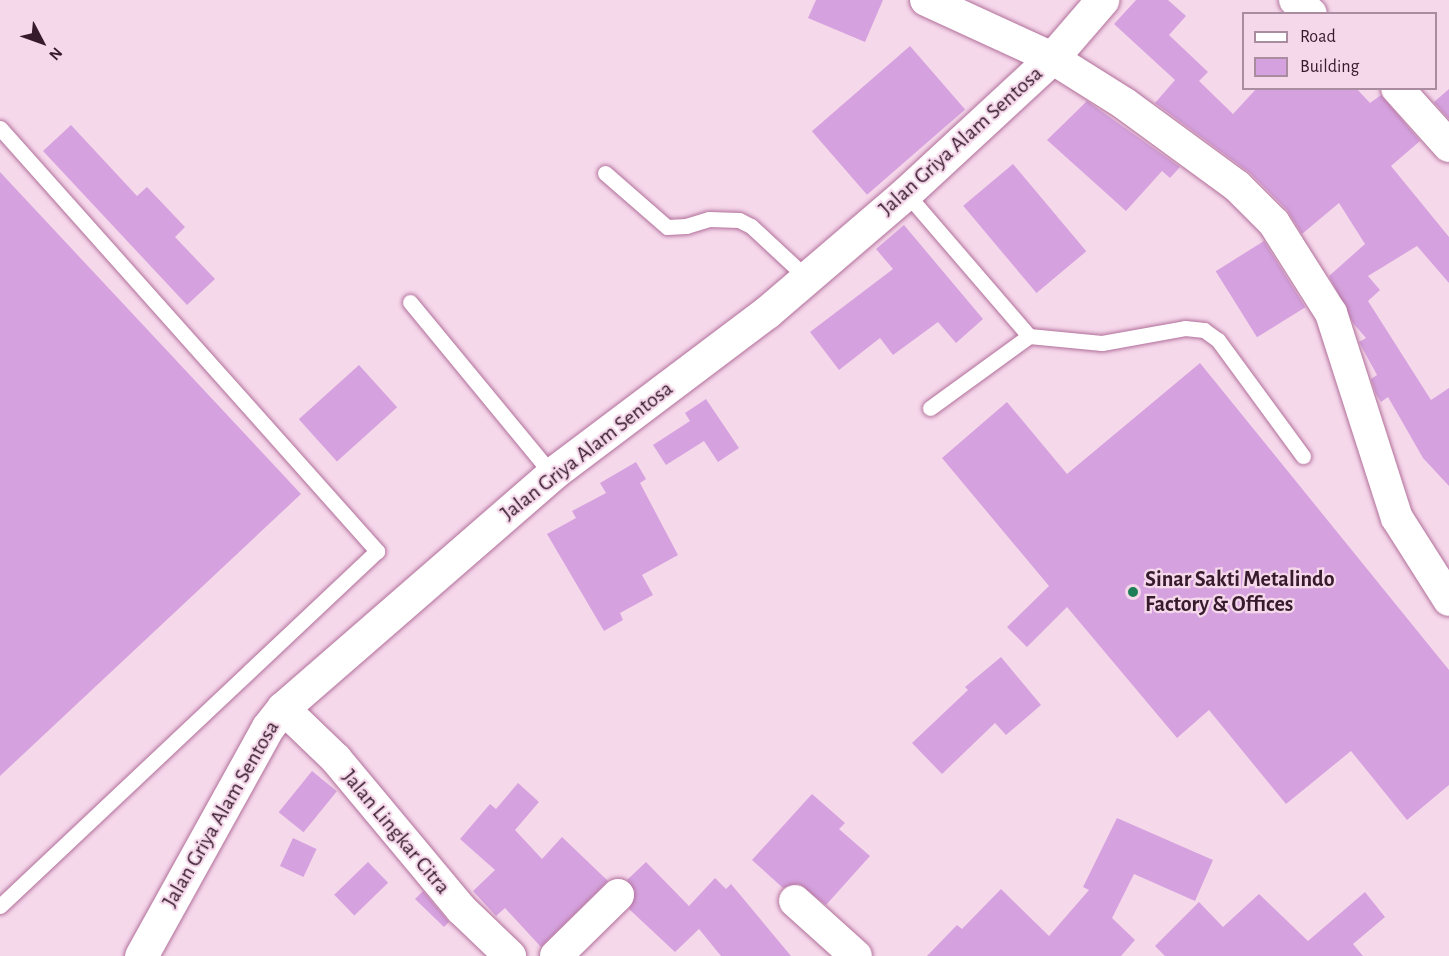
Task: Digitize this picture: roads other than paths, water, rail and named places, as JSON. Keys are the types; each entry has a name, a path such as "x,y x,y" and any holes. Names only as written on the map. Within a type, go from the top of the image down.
{"street":[{"path":"926,0 1052,58 1196,155 1236,186 1274,223 1331,313 1397,518 1449,600"},
{"name":"Jalan Griya Alam Sentosa","path":"141,956 268,727 283,708 552,474 807,278 906,193 1052,58 1102,0"},
{"path":"1295,0 1309,12"},
{"path":"1399,90 1449,146"},
{"name":"Jalan Lingkar Citra","path":"283,708 336,759 461,909 510,956"},
{"path":"556,956 618,895"},
{"path":"795,900 856,956"}],"lane":[{"path":"0,128 377,551 0,906"},
{"path":"605,173 667,227 686,226 710,219 739,220 751,226 807,278"},
{"path":"906,193 1029,336"},
{"path":"411,302 552,474"},
{"path":"930,408 1029,336 1102,343 1185,328 1204,330 1218,340 1303,456"}],"place":[{"name":"Sinar Sakti Metalindo Factory & Offices","path":"1133,592"}]}
